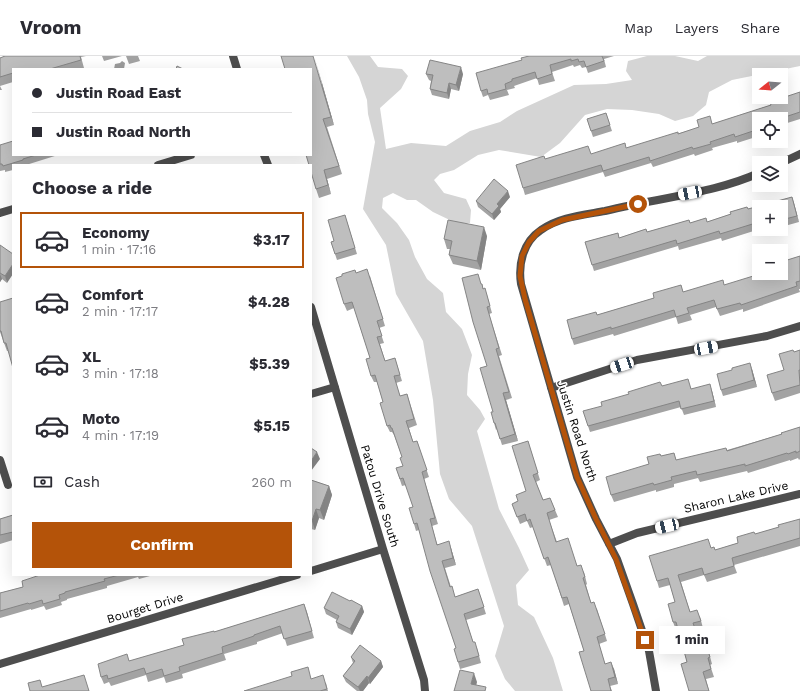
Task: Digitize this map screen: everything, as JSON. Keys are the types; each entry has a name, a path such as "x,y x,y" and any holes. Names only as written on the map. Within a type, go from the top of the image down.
{"street":[{"path":"233,56 237,68"},
{"path":"788,160 800,154"},
{"path":"161,164 188,156"},
{"name":"Justin Road North","path":"656,691 649,651 616,559 577,477 520,280 522,256 529,242 539,231 562,220 703,191 741,181 752,176"},
{"path":"0,213 12,209"},
{"name":"Patou Drive South","path":"312,311 424,680 425,691"},
{"path":"551,388 637,360 767,336 800,326"},
{"path":"312,394 335,386"},
{"path":"0,460 7,485"},
{"name":"Sharon Lake Drive","path":"608,544 637,533 800,494"},
{"path":"312,571 383,549"},
{"name":"Bourget Drive","path":"0,664 294,576"}],"shaded area":[{"path":"347,56 370,56 378,67 402,69 408,76 401,89 380,108 386,149 411,143 446,146 470,131 500,122 517,111 574,85 606,84 632,80 626,71 628,61 647,56 675,56 698,61 707,56 800,56 800,66 788,68 752,68 752,76 732,80 709,92 706,105 693,116 675,121 659,114 632,110 607,109 585,115 560,143 541,157 499,150 478,155 454,170 440,174 434,180 444,193 466,199 471,210 470,223 456,223 433,212 416,200 407,200 393,193 383,198 382,208 397,223 409,240 415,257 427,279 443,293 446,312 462,329 472,355 468,374 467,395 480,410 485,419 477,431 499,509 529,570 516,585 518,605 534,617 553,658 563,691 515,691 505,679 495,656 504,626 472,526 449,499 440,474 433,400 423,341 396,294 386,245 363,209 375,142 368,114 367,100 359,77"},
{"path":"122,61 125,63 124,68 114,68 115,64"}],"building":[{"path":"5,56 80,56 81,60 53,68 12,68 12,73 0,77 0,58"},
{"path":"281,56 313,56 331,117 323,119 339,166 324,170 328,185 316,189 312,175 312,164 309,164 306,156 312,156 312,68 285,68"},
{"path":"529,56 602,56 604,61 586,67 584,61 579,62 578,59 571,61 571,59 550,65 552,74 537,79 535,72 512,79 512,81 505,84 506,89 488,94 487,89 481,91 476,73 522,60 521,58"},
{"path":"430,60 461,67 456,85 449,83 447,93 430,89 433,75 426,74"},
{"path":"800,92 800,112 788,116 788,112 752,112 752,131 735,137 734,134 710,142 711,144 693,149 692,147 650,161 649,157 603,171 601,165 523,188 516,165 544,156 545,159 588,146 591,154 625,143 626,148 699,127 697,120 710,116 712,124 771,104 788,104 788,96"},
{"path":"606,113 610,125 591,131 587,119"},
{"path":"12,141 12,156 33,156 3,166 0,164 0,145"},
{"path":"494,179 508,191 497,204 499,206 492,214 476,201"},
{"path":"792,197 797,216 788,218 788,200 781,200"},
{"path":"747,207 748,209 752,208 752,224 720,234 719,231 677,244 676,240 592,265 585,242 618,233 619,238 646,229 647,232 689,220 690,223 706,218 707,222 731,214 730,212"},
{"path":"345,215 355,248 335,254 331,242 334,241 328,220"},
{"path":"448,220 484,227 477,261 449,255 452,241 444,239"},
{"path":"0,245 12,253 12,266 5,276 0,273"},
{"path":"800,256 800,281 796,282 797,286 741,305 740,303 717,309 714,300 687,308 689,313 676,317 674,310 572,339 567,320 596,312 597,315 654,298 653,293 681,285 683,292 723,280 724,285 752,276 752,280 788,280 788,260"},
{"path":"367,269 383,319 377,321 382,336 377,337 385,361 395,358 400,375 394,376 400,396 407,394 414,419 406,421 413,442 417,441 427,470 422,472 435,518 430,519 437,545 449,541 453,558 442,561 450,587 452,586 455,597 478,589 484,607 464,614 479,656 458,662 454,649 456,648 430,571 417,523 414,524 409,508 413,507 403,478 400,479 396,468 403,466 400,458 402,457 392,428 390,425 387,426 380,403 383,402 375,375 371,376 366,359 370,358 352,302 344,304 336,278 342,276 342,274 355,270 356,273"},
{"path":"478,274 483,289 485,288 490,306 487,307 499,348 496,349 509,392 503,393 515,434 500,439 494,423 491,412 493,412 480,368 487,366 473,322 462,278"},
{"path":"12,298 12,364 6,343 4,343 0,331 0,302"},
{"path":"793,350 794,352 800,350 800,385 772,393 767,375 784,370 779,354"},
{"path":"750,363 754,380 721,390 717,374"},
{"path":"688,379 691,389 710,384 714,401 681,409 679,401 588,426 583,411 602,406 601,402 629,394 628,392 660,382 662,386"},
{"path":"800,427 800,451 796,453 796,451 745,466 745,464 697,475 696,471 671,477 672,480 654,485 653,483 611,495 606,477 649,464 647,457 674,453 676,460 726,448 727,451"},
{"path":"528,441 538,473 533,475 543,500 550,498 555,510 547,513 556,542 568,538 577,566 581,565 585,577 583,578 591,603 594,602 605,634 597,637 605,664 611,662 615,677 608,679 611,691 591,691 579,652 584,651 567,597 562,598 548,557 544,559 530,519 527,521 525,514 517,517 512,504 518,501 516,495 526,491 512,446"},
{"path":"312,449 317,452 312,460"},
{"path":"312,480 329,486 320,510 316,509 312,521"},
{"path":"12,515 12,532 0,535 0,519"},
{"path":"800,519 800,538 732,558 734,566 704,575 702,568 678,575 690,612 697,610 701,621 693,623 700,643 705,642 710,657 708,658 711,669 703,672 709,691 689,691 681,664 687,662 676,622 673,622 668,604 675,602 668,578 657,581 649,556 708,539 711,548 714,547 715,550 738,543 737,537 754,532 755,534 779,527 778,525"},
{"path":"37,576 115,576 104,579 105,581 65,592 59,595 60,599 43,604 42,600 0,611 0,593 23,587 22,581"},
{"path":"332,592 362,606 350,629 336,622 339,616 324,608"},
{"path":"304,604 312,631 284,639 280,626 222,647 223,653 179,667 180,671 164,676 162,669 146,674 144,668 108,679 107,675 101,677 98,664 127,654 129,661 184,645 182,639 214,632"},
{"path":"360,645 381,661 368,678 367,676 358,687 343,676 355,661 351,657"},
{"path":"308,667 311,679 323,675 327,689 320,691 244,691 292,676 291,672"},
{"path":"460,670 474,673 471,684 486,687 485,691 454,691"},
{"path":"84,675 89,691 30,691 28,683 40,680 42,687"}],"route":[{"path":"638,204 562,220 539,231 529,242 522,256 520,276 525,299 577,477 616,559 645,640"}]}
